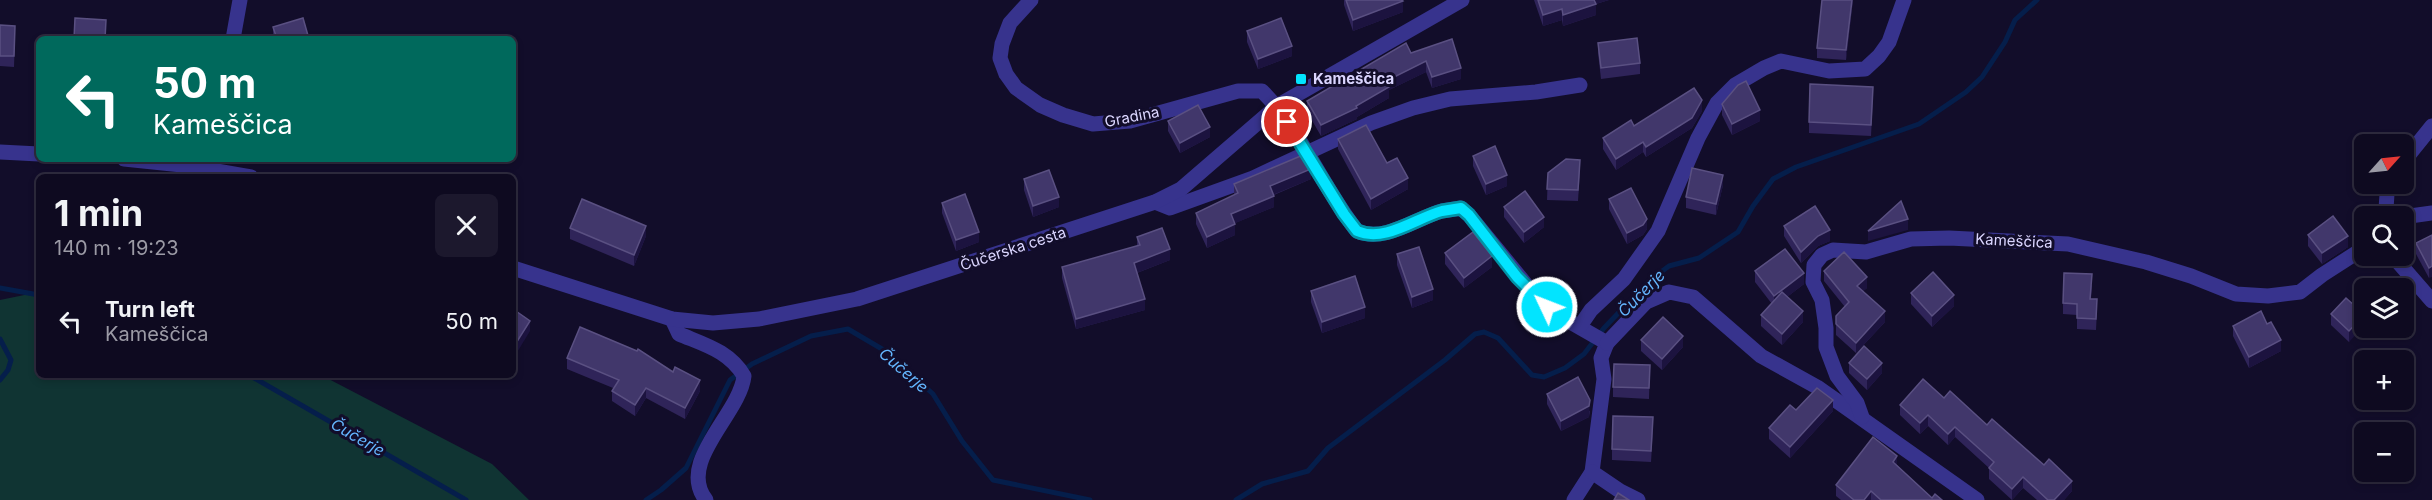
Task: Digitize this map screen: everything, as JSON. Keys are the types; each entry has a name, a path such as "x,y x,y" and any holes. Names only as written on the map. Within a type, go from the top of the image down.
{"street":[{"path":"234,36 240,0"},
{"name":"Gradina","path":"1031,0 1010,22 1002,44 1000,58 1006,74 1016,88 1040,105 1093,124 1130,121 1238,91 1262,91 1277,106"},
{"name":"Čučerska cesta","path":"516,268 672,319 713,323 759,319 857,299 1155,202 1180,189 1277,106 1462,0"},
{"path":"1574,500 1592,472 1604,379 1591,310 1624,279 1658,231 1698,138 1717,103 1735,85 1781,61 1829,71 1865,69 1880,56 1889,42 1904,0"},
{"path":"1155,202 1170,208 1253,178 1371,123 1413,108 1450,99 1536,92 1580,85"},
{"path":"1277,106 1357,231 1376,234 1400,229 1441,212 1461,208 1537,298 1558,315 1595,336"},
{"path":"2414,148 2432,126"},
{"path":"0,152 36,154"},
{"path":"184,162 238,174"},
{"path":"2414,215 2432,213"},
{"name":"Kameščica","path":"1862,417 1857,403 1838,376 1826,347 1822,300 1813,282 1814,265 1822,255 1833,250 1866,252 1911,239 1930,238 2068,244 2146,262 2191,276 2236,294 2268,296 2300,292 2354,254"},
{"path":"2402,266 2432,301"},
{"name":"Kameščica","path":"1595,336 1646,302 1669,292 1694,297 1731,332 1761,356 1817,387 1977,500"},
{"path":"672,319 674,328 679,334 719,351 735,362 744,376 740,393 722,420 699,467 697,482 706,500"},
{"path":"1592,472 1638,500"}],"green space":[{"path":"36,293 36,378 327,378 492,464 529,500 0,500 0,300"}],"building":[{"path":"1346,0 1402,0 1403,1 1353,20"},
{"path":"1538,0 1594,0 1596,4 1563,15 1562,9 1543,15"},
{"path":"1822,0 1852,0 1846,50 1817,48"},
{"path":"75,18 106,20 105,36 74,36"},
{"path":"303,18 308,36 276,36 273,27"},
{"path":"1281,18 1292,46 1258,59 1247,31"},
{"path":"0,25 15,26 14,56 0,56"},
{"path":"1637,38 1640,63 1601,68 1598,43"},
{"path":"1452,39 1461,68 1432,77 1426,61 1386,81 1389,87 1356,106 1357,108 1321,125 1307,101 1406,43 1411,53"},
{"path":"1746,81 1760,110 1732,124 1722,104 1738,85"},
{"path":"1810,84 1873,87 1871,125 1809,122"},
{"path":"1694,88 1702,100 1692,118 1646,147 1643,142 1616,159 1603,138 1631,120 1634,126"},
{"path":"1198,105 1210,127 1180,143 1168,121"},
{"path":"1366,125 1387,163 1397,158 1408,178 1371,199 1338,139"},
{"path":"1495,146 1507,175 1486,184 1473,156"},
{"path":"1303,155 1311,169 1270,186 1274,196 1231,214 1235,224 1207,237 1196,213 1238,193 1234,184"},
{"path":"1566,159 1580,160 1578,190 1547,189 1548,173"},
{"path":"1692,168 1723,175 1716,204 1686,197"},
{"path":"1049,170 1059,197 1033,206 1024,179"},
{"path":"1631,188 1647,219 1643,225 1627,233 1609,199"},
{"path":"1525,191 1544,217 1524,232 1504,207"},
{"path":"965,194 979,232 956,240 942,203"},
{"path":"582,199 646,226 634,255 570,228"},
{"path":"1901,201 1908,219 1868,231"},
{"path":"1815,206 1830,230 1818,236 1801,252 1784,226"},
{"path":"2333,216 2348,236 2322,253 2308,235"},
{"path":"1162,228 1170,249 1134,263 1145,299 1076,319 1062,267 1140,245 1137,237"},
{"path":"1473,232 1492,256 1464,278 1445,253"},
{"path":"2432,235 2432,266 2429,268 2416,243"},
{"path":"1419,247 1433,289 1412,297 1397,254"},
{"path":"1785,249 1804,273 1774,296 1755,271"},
{"path":"1844,252 1867,277 1857,286 1885,311 1856,343 1836,324 1836,316 1849,302 1824,271"},
{"path":"1933,272 1954,295 1932,316 1911,293"},
{"path":"2064,273 2092,274 2090,299 2097,299 2096,319 2077,318 2077,304 2063,303"},
{"path":"1355,276 1365,307 1322,322 1311,291"},
{"path":"1782,292 1803,311 1782,334 1761,315"},
{"path":"2346,298 2354,305 2354,326 2349,331 2331,314"},
{"path":"516,311 530,321 516,343"},
{"path":"2261,311 2267,324 2271,322 2281,340 2249,357 2233,326"},
{"path":"1663,317 1683,336 1662,359 1641,340"},
{"path":"580,327 637,351 638,349 673,372 675,367 700,380 685,408 646,388 635,405 612,391 619,380 567,358"},
{"path":"1864,346 1882,363 1867,379 1849,363"},
{"path":"1614,364 1650,365 1649,388 1613,387"},
{"path":"1578,377 1590,400 1589,406 1561,421 1547,394"},
{"path":"1923,379 1944,398 1950,391 1987,425 1992,419 2044,465 2049,459 2072,481 2054,500 2048,500 2023,477 2012,489 1989,468 1994,462 1955,427 1948,434 1928,415 1920,423 1900,405"},
{"path":"1817,388 1833,400 1790,447 1769,428 1790,405 1796,410"},
{"path":"1613,416 1653,417 1651,451 1612,449"},
{"path":"1873,437 1897,456 1893,462 1932,498 1935,494 1942,500 1881,500 1871,491 1864,500 1854,500 1836,485"},
{"path":"1618,493 1629,500 1614,500"}],"waterway":[{"name":"Čučerje","path":"1236,500 1262,484 1308,471 1328,448 1445,360 1475,334 1484,332 1498,338 1532,375 1544,377 1565,368 1584,354 1604,328 1649,281 1669,266 1699,258 1738,232 1753,206 1773,179 1796,167 1919,124 1966,92 1982,77 2005,42 2015,20 2037,0"},
{"name":"Čučerje","path":"0,288 36,294"},
{"name":"Čučerje","path":"646,500 686,468 730,380 752,364 811,336 848,329 887,352 933,394 962,441 993,480 1090,500"},
{"name":"Čučerje","path":"0,339 11,360 8,370 0,380"},
{"name":"Čučerje","path":"254,378 466,500"}],"place":[{"name":"Kameščica","path":"1301,79"}],"route":[{"path":"1287,122 1357,231 1376,234 1400,229 1441,212 1461,208 1469,215 1517,277 1547,307"}]}
